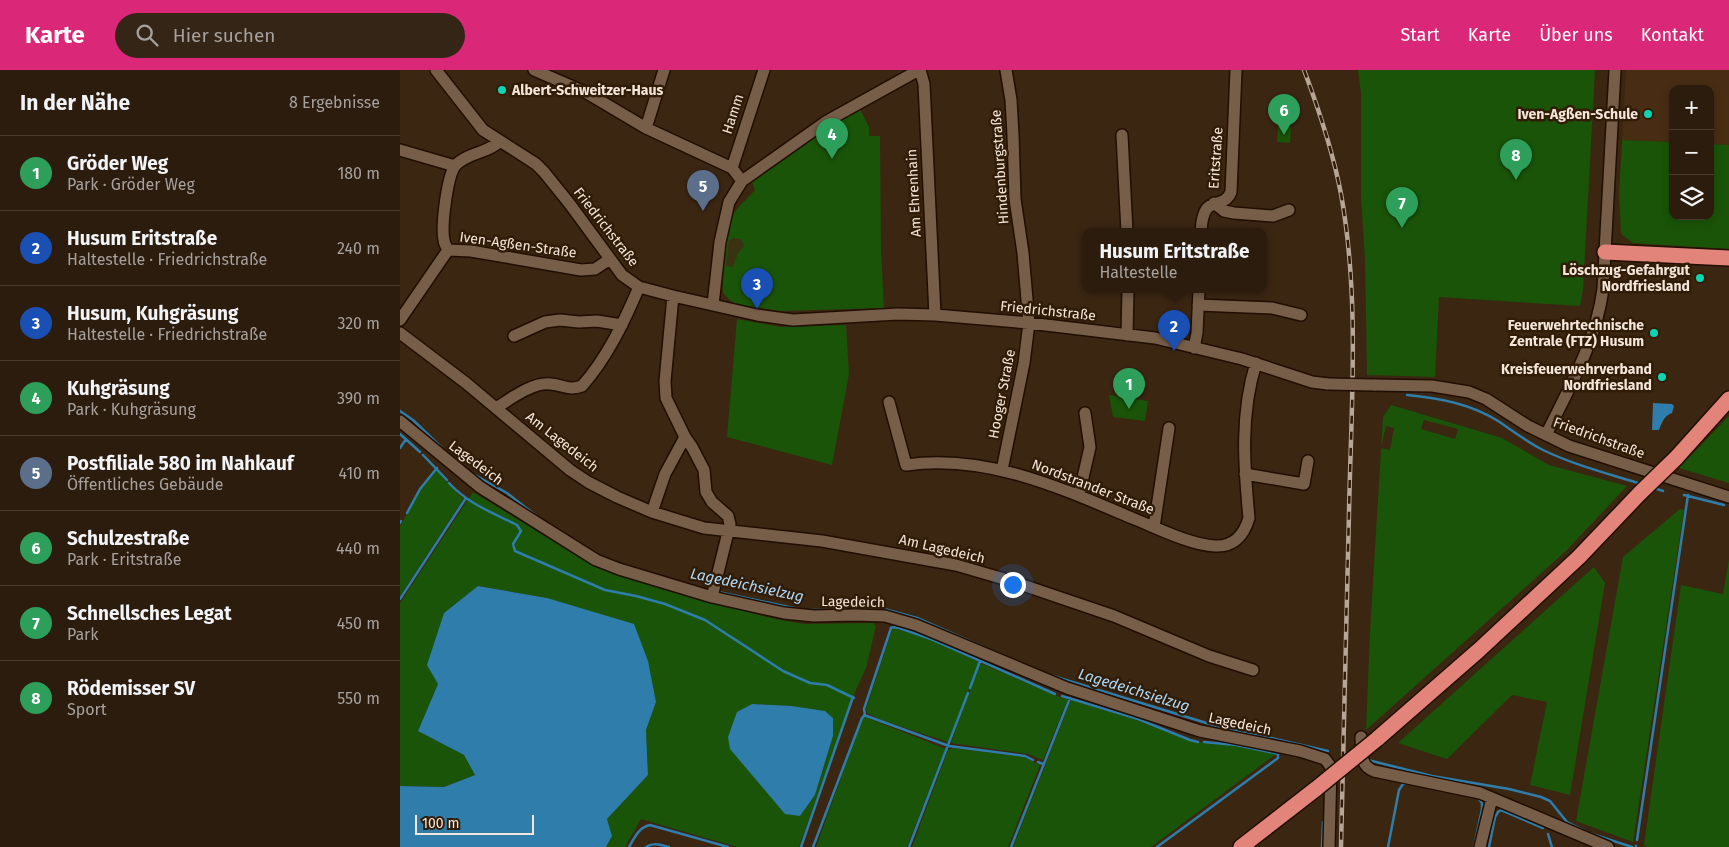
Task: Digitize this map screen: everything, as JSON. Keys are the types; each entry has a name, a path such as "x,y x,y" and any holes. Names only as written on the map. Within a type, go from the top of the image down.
{"highway":[{"path":"1605,252 1729,258"},
{"path":"1241,847 1377,739 1479,650 1579,557 1676,458 1729,399"}],"street":[{"name":"Friedrichstraße","path":"436,70 483,130 536,164 544,172 622,275 639,287 757,315 793,320 898,314 935,315 1127,334 1155,338 1256,364 1292,377 1328,384 1432,386 1469,392 1486,399 1546,436 1569,446 1729,497"},
{"path":"534,70 587,93 646,128 732,168 742,181"},
{"path":"646,128 664,70"},
{"name":"Hamm","path":"732,168 764,70"},
{"path":"713,305 720,242 729,202 742,181 827,121 920,70"},
{"name":"Am Ehrenhain","path":"920,70 924,84 935,315"},
{"name":"Hindenburgstraße","path":"1006,70 1011,100 1015,199 1023,253 1028,323"},
{"name":"Eritstraße","path":"1201,228 1202,219 1207,208 1214,203 1226,199 1231,192 1236,70"},
{"path":"1546,436 1588,349 1595,328 1603,289 1615,70"},
{"path":"1122,135 1127,228"},
{"path":"400,150 456,166 470,157 494,147 499,142"},
{"name":"Iven-Agßen-Straße","path":"448,250 443,238 444,220 449,184 456,166"},
{"path":"1214,203 1224,211 1234,213 1273,216 1289,210"},
{"name":"Iven-Agßen-Straße","path":"448,250 472,251 582,270 595,269 610,259"},
{"name":"Iven-Agßen-Straße","path":"400,320 448,250"},
{"path":"496,408 518,394 542,384 552,384 567,389 582,386 594,374 622,325 639,287"},
{"path":"1127,334 1128,293"},
{"path":"1194,348 1197,333 1199,293"},
{"path":"672,296 666,398 704,470 706,492 712,502 728,516 730,524 712,597"},
{"path":"1198,304 1272,308 1302,315"},
{"path":"514,336 545,322 560,320 597,321 622,325"},
{"name":"Hooger Straße","path":"1002,470 1024,363 1028,323"},
{"name":"Am Lagedeich","path":"400,333 466,383 588,482 617,498 652,512 704,528 822,541 956,565 1114,616 1209,656 1252,670"},
{"path":"1256,364 1251,380 1245,417 1245,474 1304,484 1308,461"},
{"name":"Nordstrander Straße","path":"889,402 906,466 944,463 1002,470 1042,481 1200,544 1216,546 1230,544 1240,537 1246,528 1249,518 1245,474"},
{"path":"1079,495 1090,447 1084,413"},
{"name":"Lagedeich","path":"400,421 480,487 596,560 645,578 712,597 784,613 814,616 885,616 916,625 1067,688 1200,731 1325,759 1330,767 1329,847"},
{"path":"1154,527 1169,428"},
{"path":"652,512 665,474 685,437"},
{"path":"1361,737 1363,759 1367,768 1469,790 1608,847"},
{"path":"1480,847 1492,798"}],"shaded area":[{"name":"Iven-Agßen-Schule","path":"1626,70 1729,70 1729,145 1714,144 1714,85 1669,85 1669,142 1622,140"}],"green space":[{"path":"1358,70 1595,70 1583,289 1580,306 1439,297 1435,377 1367,375 1365,260 1361,195 1361,93"},
{"path":"860,109 869,127 869,136 880,136 881,249 884,308 780,311 734,304 723,293 725,236 732,216 755,190 752,182 830,125"},
{"path":"1278,127 1291,127 1290,143 1277,142"},
{"path":"1622,140 1669,142 1669,220 1714,220 1714,144 1729,145 1729,249 1633,243 1621,234 1619,194"},
{"path":"737,319 781,327 846,325 849,374 832,465 727,437"},
{"path":"1109,395 1148,401 1145,421 1113,417"},
{"path":"1391,405 1502,438 1549,465 1627,486 1567,550 1366,730 1381,448 1390,450 1394,428 1386,426 1381,447 1383,417","holes":["1424,420 1458,429 1455,439 1421,429"]},
{"path":"1729,416 1729,483 1679,468"},
{"path":"437,470 458,494 464,498 400,596 400,526 421,489"},
{"path":"473,492 596,567 709,602 775,619 804,624 873,623 876,626 866,668 855,692 799,847 737,847 641,819 625,847 606,847 612,836 607,819 648,775 646,730 656,702 547,598 478,586 444,613 438,684 418,731 464,755 475,775 444,787 400,786 400,603","holes":["752,704 792,706 824,711 833,718 833,736 815,795 800,816"]},
{"path":"1680,509 1684,510 1633,842 1576,821 1623,557"},
{"path":"1729,559 1729,847 1648,847 1644,845 1681,585 1723,594"},
{"path":"1594,567 1605,583 1570,795 1530,785 1547,702 1512,695 1447,759 1398,743"},
{"path":"894,628 931,640 979,662 948,744 945,741 881,720 867,713 866,709"},
{"path":"980,663 1068,699 1043,760 1028,754 951,743"},
{"path":"1071,700 1131,718 1190,741 1235,746 1276,754 1151,847 1013,847"},
{"path":"865,717 946,749 907,847 816,847 862,719"},
{"path":"953,748 1024,757 1040,765 1008,847 912,847 948,750"}],"sand":[{"path":"733,238 741,239 744,246 738,253 733,267 726,266 729,240"}],"water":[{"path":"1653,403 1672,404 1674,406 1672,413 1665,418 1659,430 1652,430"},
{"path":"478,586 547,598 634,624 648,661 656,702 646,730 648,775 607,819 612,836 606,847 400,847 400,786 444,787 475,775 464,755 418,731 438,684 427,665 444,613"},
{"path":"752,704 792,706 825,711 833,718 833,736 815,795 800,816 785,814 730,749 728,737 737,712"}],"waterway":[{"path":"1407,395 1443,400 1477,410 1498,421 1537,447 1592,469 1641,484"},
{"name":"Lagedeichsielzug","path":"400,411 413,420 442,448"},
{"path":"400,434 420,452"},
{"path":"400,448 406,439"},
{"path":"423,455 447,480"},
{"path":"407,513 420,489 437,468"},
{"name":"Lagedeichsielzug","path":"473,474 507,493 539,518"},
{"path":"449,483 472,502 517,525 521,531 513,544 515,551 605,590 665,604 705,620 783,671 810,683 827,685 854,698"},
{"path":"1654,488 1663,491"},
{"path":"1684,495 1724,505"},
{"path":"1637,840 1688,495"},
{"path":"400,599 466,498"},
{"name":"Lagedeichsielzug","path":"718,592 798,609"},
{"name":"Lagedeichsielzug","path":"856,609 884,609 917,618 999,654"},
{"name":"Lagedeichsielzug","path":"811,610 835,610"},
{"path":"813,847 862,718 865,715 864,709 891,628 899,628 931,639 1055,694"},
{"path":"970,688 980,661"},
{"name":"Lagedeichsielzug","path":"1053,676 1213,725 1328,751"},
{"path":"909,847 968,693"},
{"path":"1062,696 1138,719 1198,742"},
{"path":"801,847 853,697"},
{"path":"1011,847 1070,698"},
{"path":"864,715 949,746 1025,756 1033,760"},
{"path":"1157,847 1278,758 1278,754 1275,753 1236,745 1204,742"},
{"name":"Lagedeichsielzug","path":"1368,760 1432,776 1509,789 1541,797 1550,801 1567,822 1589,833 1632,847"},
{"path":"1038,762 1043,764"},
{"path":"1388,847 1399,790 1406,783"},
{"path":"1474,847 1482,809 1482,803 1478,798"},
{"path":"1489,847 1495,817 1501,810 1543,828"},
{"path":"1322,847 1323,822"},
{"path":"629,847 635,836 646,826 650,825 728,847"},
{"path":"1548,834 1552,847"},
{"path":"646,847 655,844 669,847"}],"railway":[{"path":"1304,70 1325,131 1338,178 1351,273 1353,353 1341,847"}],"place":[{"name":"Albert-Schweitzer-Haus","path":"502,90"},
{"name":"Iven-Agßen-Schule","path":"1648,114"},
{"name":"Schulzestraße","path":"1284,135"},
{"name":"Kuhgräsung","path":"832,159"},
{"name":"Rödemisser SV","path":"1516,180"},
{"name":"Postfiliale 580 im Nahkauf","path":"703,211"},
{"name":"Schnellsches Legat","path":"1402,228"},
{"name":"Löschzug-Gefahrgut Nordfriesland","path":"1700,278"},
{"name":"Husum, Kuhgräsung","path":"757,309"},
{"name":"Feuerwehrtechnische Zentrale (FTZ) Husum","path":"1654,333"},
{"name":"Husum Eritstraße","path":"1174,351"},
{"name":"Kreisfeuerwehrverband Nordfriesland","path":"1662,377"},
{"name":"Gröder Weg","path":"1129,409"}]}
